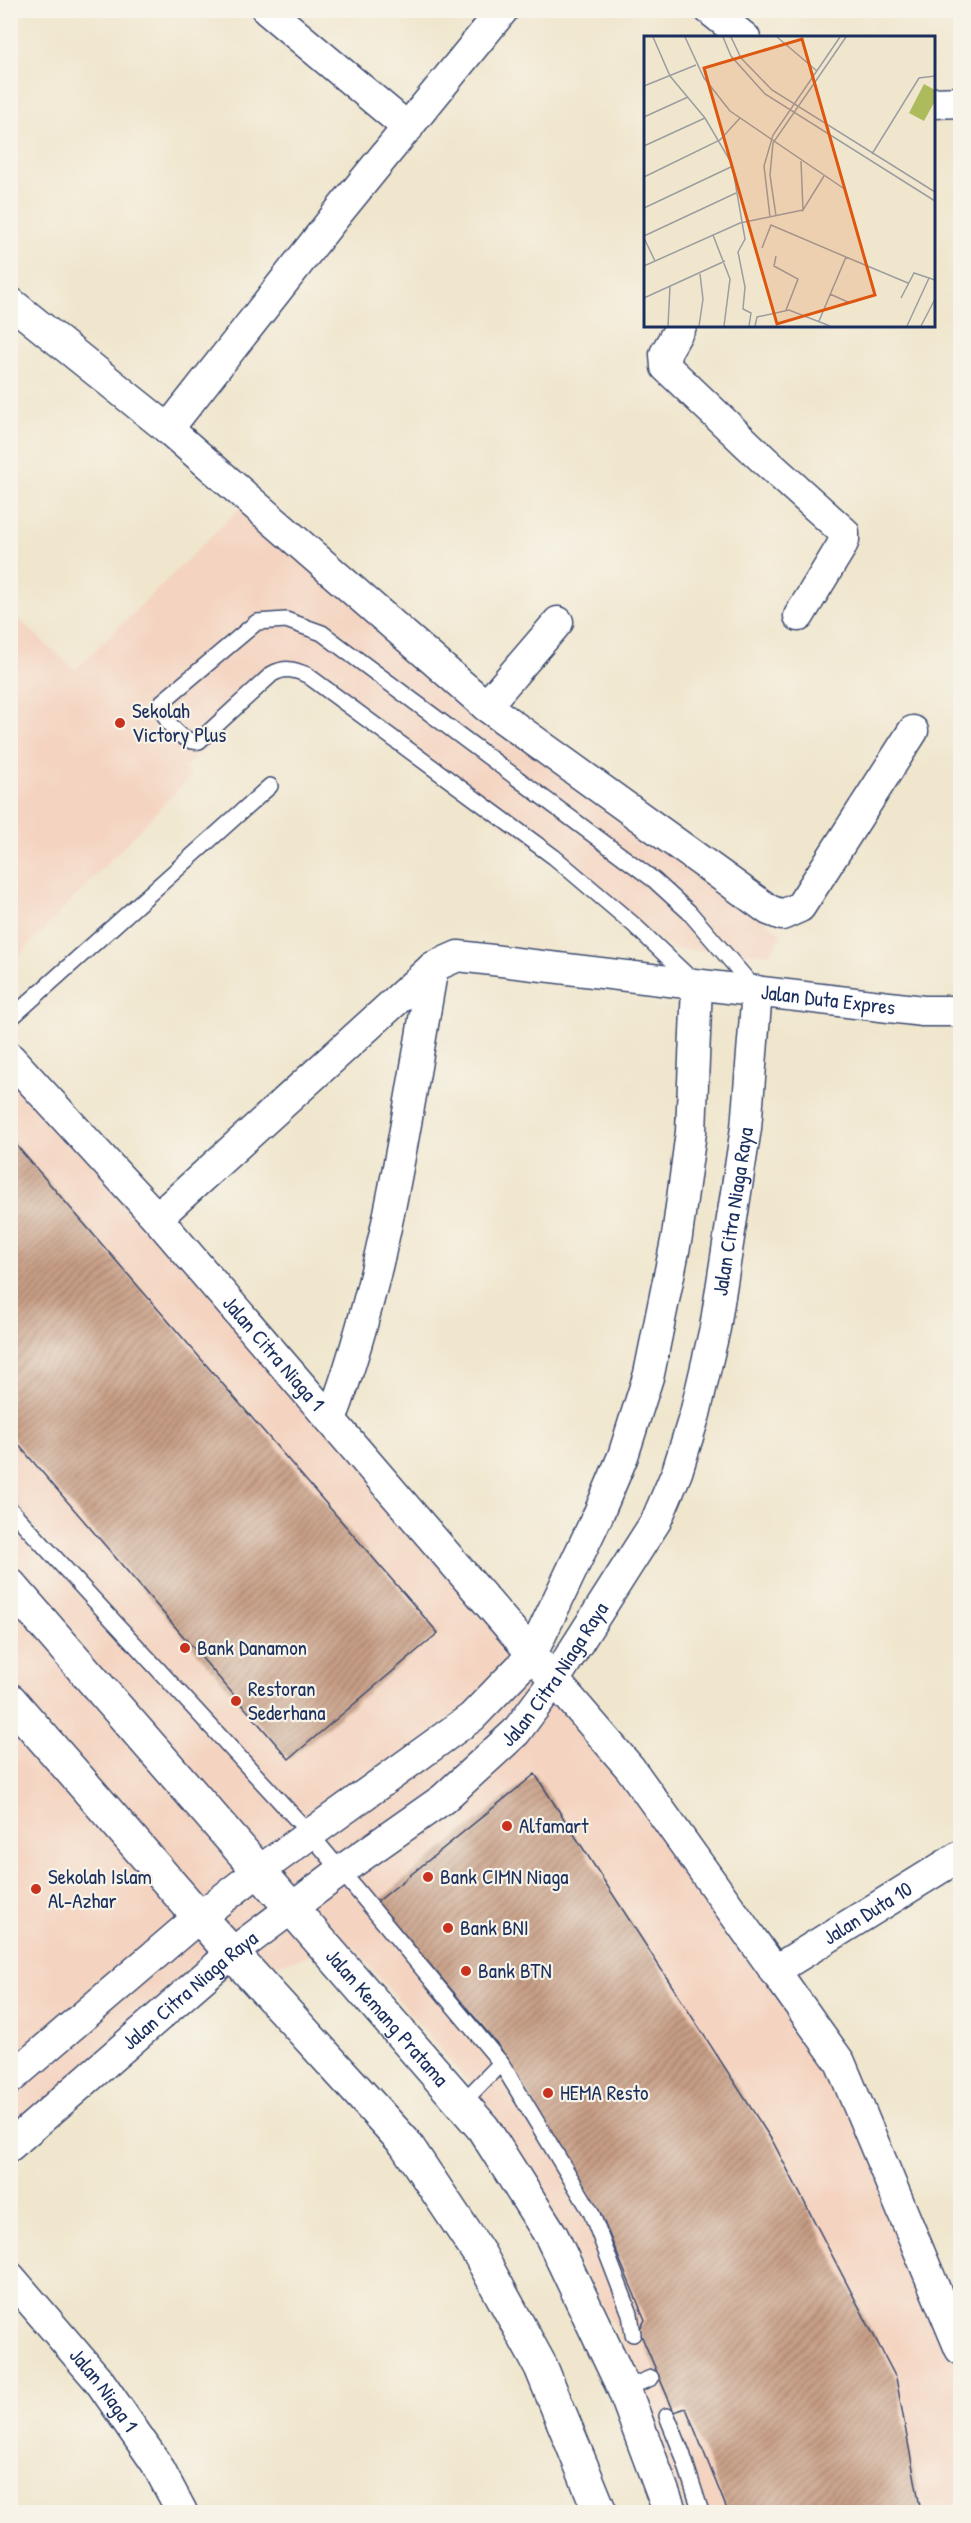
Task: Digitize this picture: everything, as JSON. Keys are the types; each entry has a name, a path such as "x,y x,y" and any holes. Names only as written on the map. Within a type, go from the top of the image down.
{"street":[{"path":"267,10 408,128"},
{"path":"168,429 337,214 503,10"},
{"path":"710,10 742,36"},
{"path":"935,103 960,102"},
{"path":"10,302 168,429 486,706 768,910 782,915 800,907 913,731"},
{"path":"680,327 665,354 666,367 844,532 841,547 799,616"},
{"path":"486,706 558,622"},
{"name":"Jalan Duta Expres","path":"433,967 458,956 923,1011 960,1011"},
{"path":"157,1218 433,967"},
{"path":"331,1420 353,1364 381,1257 433,967"},
{"name":"Jalan Citra Niaga Raya","path":"10,2079 199,1917 258,1871 472,1718 531,1656 598,1515 623,1456 649,1374 677,1236 691,1132 697,985"},
{"name":"Jalan Citra Niaga Raya","path":"10,2146 232,1953 342,1870 443,1799 516,1732 554,1681 656,1521 677,1472 695,1414 715,1328 746,1128 757,991"},
{"name":"Jalan Citra Niaga 1","path":"10,1058 157,1218 531,1656 630,1768 840,2062 960,2349"},
{"name":"Jalan Kemang Pratama","path":"10,1585 483,2128 552,2237 638,2384 670,2512"},
{"path":"10,1700 199,1917 405,2143 480,2255 541,2367 600,2512"},
{"name":"Jalan Duta 10","path":"774,1971 960,1857"},
{"name":"Jalan Niaga 1","path":"10,2277 100,2382 156,2463 182,2512"}],"lane":[{"path":"697,985 655,944 555,857 307,675 283,669 272,674 199,741 194,742 189,741 165,721 161,710 162,702 257,622 286,620 322,633 654,880 689,912 757,991"},
{"path":"10,1019 270,786"},
{"path":"10,1509 311,1835 501,2063 591,2212 630,2314 633,2334"},
{"path":"461,2104 501,2063"},
{"path":"667,2416 692,2481 701,2512"}],"shaded area":[{"name":"Sekolah Victory Plus","path":"240,508 782,934 771,954 671,949 288,665 184,769 191,776 11,964 11,612 75,670"},
{"path":"10,1069 634,1768 841,2054 960,2335 960,2512 686,2512 619,2335 493,2112 351,1944 190,1989 11,2156"}],"building":[{"path":"10,1138 438,1633 289,1759 10,1435"},
{"path":"535,1774 773,2142 896,2378 921,2512 728,2512 686,2408 674,2412 639,2330 645,2320 601,2215 499,2046 377,1902"}],"place":[{"name":"Sekolah Victory Plus","path":"120,723"},
{"name":"Bank Danamon","path":"185,1648"},
{"name":"Restoran Sederhana","path":"236,1701"},
{"name":"Alfamart","path":"507,1826"},
{"name":"Bank CIMN Niaga","path":"428,1877"},
{"name":"Sekolah Islam Al-Azhar","path":"36,1889"},
{"name":"Bank BNI","path":"448,1928"},
{"name":"Bank BTN","path":"466,1971"},
{"name":"HEMA Resto","path":"548,2093"}]}
